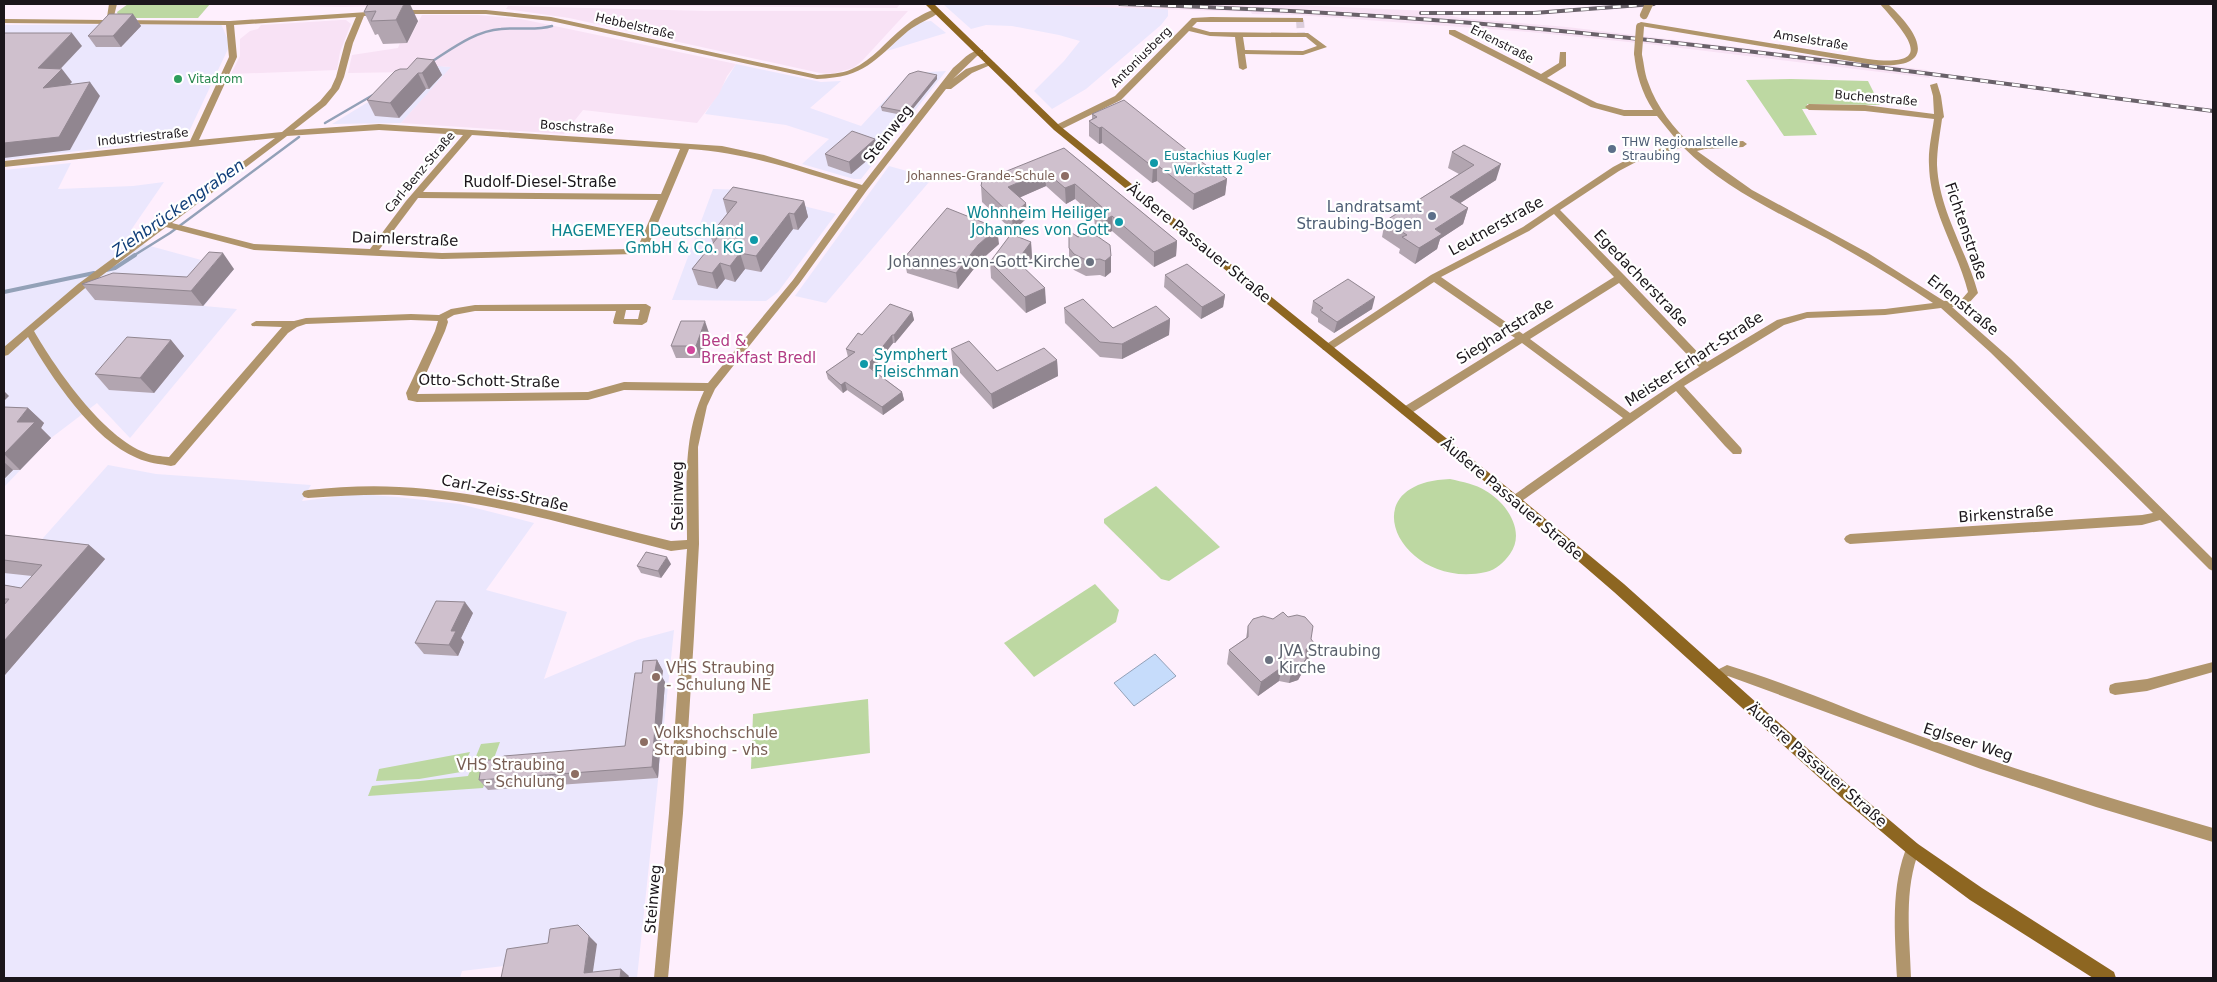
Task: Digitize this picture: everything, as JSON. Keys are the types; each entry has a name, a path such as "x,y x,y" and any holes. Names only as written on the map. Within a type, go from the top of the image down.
{"main road":[{"name":"Äußere Passauer Straße","path":"929,4 1057,128 1515,500 1619,588 1850,796 1913,849 1976,894 2108,978"}],"street":[{"path":"107,22 111,17 113,4"},
{"path":"1641,26 1649,4"},
{"name":"Amselstraße","path":"1641,26 1847,58 1874,61 1904,61 1912,58 1916,52 1916,45 1904,26 1884,4"},
{"name":"Hebbelstraße","path":"4,21 230,22 361,14 445,11 486,12 572,23 817,78 832,78 857,72 867,66 916,20 937,11"},
{"path":"4,352 106,267 173,227 323,103 335,89 343,74 348,49 361,14"},
{"name":"Antoniusberg","path":"1057,128 1118,98 1195,20 1300,20"},
{"path":"194,144 233,57 235,46 229,30 230,22"},
{"name":"Erlenstraße","path":"1641,26 1638,52 1645,89 1660,113 1688,147 1705,162 1750,191 1854,249 1943,305 1998,354 2213,566"},
{"name":"Antoniusberg","path":"1187,28 1210,34 1308,35 1323,47 1303,53 1241,52"},
{"name":"Erlenstraße","path":"1452,32 1608,110 1637,114 1660,113"},
{"path":"1239,35 1243,68"},
{"name":"Steinweg","path":"661,978 676,812 693,544 693,447 699,417 712,387 726,367 796,282 864,188 963,62 980,52"},
{"name":"Erlenstraße","path":"1542,78 1563,64 1563,54"},
{"name":"Steinweg","path":"939,94 969,71 991,63"},
{"name":"Fichtenstraße","path":"1934,85 1940,104 1940,117 1932,163 1936,188 1949,232 1964,266 1972,293 1966,302 1943,305"},
{"name":"Buchenstraße","path":"1810,107 1865,108 1940,117"},
{"name":"Boschstraße","path":"284,134 379,128 470,132 729,150 761,157 864,188"},
{"name":"Carl-Benz-Straße","path":"372,253 416,195 470,132"},
{"name":"Industriestraße","path":"4,164 284,134"},
{"path":"1688,147 1743,144"},
{"path":"665,197 686,146"},
{"name":"Leutnerstraße","path":"1327,347 1434,277 1526,229 1616,169 1633,160 1688,147"},
{"name":"Rudolf-Diesel-Straße","path":"416,195 665,197"},
{"name":"Daimlerstraße","path":"173,227 254,247 442,256 632,252 644,244 665,197"},
{"name":"Egedacherstraße","path":"1555,210 1705,367"},
{"path":"1434,277 1522,338 1630,418"},
{"name":"Sieghartstraße","path":"1406,411 1621,277"},
{"name":"Meister-Erhart-Straße","path":"1515,500 1677,385 1771,326 1792,318 1826,314 1885,312 1943,305"},
{"path":"256,324 294,324 327,320 441,318 451,312 475,308 622,307"},
{"name":"Otto-Schott-Straße","path":"441,318 443,322 440,331 414,385 411,393 412,397 588,396 609,388 624,386 712,387"},
{"path":"29,330 59,376 104,429 140,455 171,462 284,331 294,324"},
{"path":"1677,385 1695,402 1720,434 1737,451"},
{"name":"Carl-Zeiss-Straße","path":"308,494 374,489 446,494 671,546 693,544"},
{"name":"Birkenstraße","path":"1850,539 2142,520 2163,515"},
{"path":"2114,689 2147,684 2213,668"},
{"name":"Eglseer Weg","path":"1717,676 1727,670 1753,678 1934,749 2213,835"},
{"path":"1904,978 1903,897 1907,858 1913,849"}],"shaded area":[{"path":"229,4 462,4 343,7"},
{"path":"462,4 900,4 897,8"},
{"path":"943,4 1012,4 1168,9 1168,16 1161,25 1086,89 1052,109 1034,91 1064,61 1080,41 1012,26 986,25 971,29"},
{"path":"1012,4 1274,4 1430,11 1460,18 1567,27 1927,70 1930,78 1648,44 1529,32 1298,15 1252,14 1251,12"},
{"path":"508,6 707,11 908,11 862,61 853,68 832,74 820,73 569,18 506,9"},
{"path":"422,15 478,15 521,19 736,64 727,76 719,94 697,123 583,110 564,134 401,123 451,67 422,65 410,72 348,73 352,55 398,48 400,43 407,43"},
{"path":"346,20 351,24 340,52 337,70 231,74 240,56 240,39 250,31 258,29 261,25"},
{"path":"931,21 946,33 887,51 909,28 919,22"},
{"path":"221,24 229,42 228,49 186,138 4,160 4,25"},
{"path":"736,64 821,82 841,81 810,108 861,126 906,77 929,72 946,71 861,179 854,179 802,164 829,139 786,125 705,114"},
{"path":"429,65 452,67 401,123 332,124"},
{"path":"71,163 58,189 133,186 164,182 131,230 148,230 132,241 234,269 204,306 237,309 130,438 97,403 51,438 4,487 4,170"},
{"path":"889,166 914,173 912,176 929,182 826,303 795,296"},
{"path":"713,189 751,190 774,194 771,198 836,214 778,292 766,301 672,300"},
{"path":"108,465 156,474 311,485 302,501 357,494 397,497 460,504 534,523 486,590 567,612 544,679 637,640 674,630 637,978 510,978 512,965 462,971 460,978 4,978 4,542 36,546"}],"green space":[{"path":"128,4 210,4 198,18 119,18 117,12"},
{"path":"1746,80 1868,81 1880,105 1807,104 1809,109 1802,109 1817,135 1784,136"},
{"path":"1450,479 1473,485 1494,496 1507,510 1512,519 1516,537 1514,545 1505,560 1493,569 1486,572 1456,574 1430,566 1411,552 1398,534 1394,515 1400,498 1419,485"},
{"path":"1156,486 1220,547 1169,581 1161,579 1104,523 1104,519"},
{"path":"1095,584 1119,610 1116,622 1034,677 1004,643"},
{"path":"868,699 870,753 751,769 753,714"},
{"path":"500,742 483,788 368,796 372,786 468,776 481,744"},
{"path":"470,752 461,772 419,779 376,781 379,769"}],"water":[{"path":"1155,654 1176,676 1134,706 1114,683"}],"building":[{"path":"368,4 404,4 396,20 371,21 376,11 364,12"},
{"path":"109,14 133,14 113,36 88,36"},
{"path":"4,33 72,33 38,68 62,69 43,88 90,82 59,137 4,143"},
{"path":"417,58 434,60 422,73 418,73 390,103 367,100 395,71 407,69"},
{"path":"918,71 937,75 907,112 881,107 909,74"},
{"path":"1124,100 1212,170 1214,169 1227,179 1194,194 1157,165 1153,167 1102,127 1099,128 1089,121 1097,117 1092,114"},
{"path":"852,131 875,139 849,162 825,154"},
{"path":"1464,145 1501,164 1450,197 1468,208 1435,229 1442,234 1419,248 1402,237 1407,235 1385,221 1474,165 1452,152"},
{"path":"1064,148 1177,241 1154,252 1112,216 1104,220 1094,212 1103,208 1075,184 1065,188 1045,171 1008,187 1026,203 1012,216 981,186 982,181"},
{"path":"733,187 804,201 794,214 789,213 756,256 740,253 730,266 720,263 712,273 692,269 718,237 710,235 737,202 723,199"},
{"path":"947,208 997,228 978,245 956,273 904,258"},
{"path":"1069,231 1078,237 1085,234 1097,236 1110,245 1111,256 1105,261 1100,259 1086,260 1074,254 1069,248"},
{"path":"1011,234 1031,242 1017,261 1045,288 1025,297 990,262"},
{"path":"209,252 223,253 191,291 82,284 113,273 187,277"},
{"path":"1187,264 1225,295 1202,307 1165,275"},
{"path":"1348,279 1375,297 1337,322 1320,310 1323,308 1313,301"},
{"path":"1083,299 1113,328 1156,306 1170,319 1122,344 1100,342 1064,308"},
{"name":"Symphert Fleischman","path":"890,304 912,312 867,366 902,392 882,407 845,382 841,385 826,372 855,352 846,349 858,333 862,335"},
{"path":"681,321 705,321 696,346 671,346"},
{"path":"127,337 171,340 140,378 95,374"},
{"path":"969,341 997,371 1044,348 1057,360 991,394 951,349"},
{"path":"4,407 28,408 17,422 35,422 4,454"},
{"path":"4,535 89,545 4,641 4,605 9,599 4,599 4,585 21,588 42,565 4,560"},
{"path":"646,552 667,557 658,571 637,566"},
{"path":"436,601 465,602 451,631 456,631 449,645 415,643"},
{"name":"JVA Straubing Kirche","path":"1283,612 1288,617 1297,615 1305,617 1313,626 1311,639 1314,643 1306,649 1306,659 1301,666 1292,669 1282,667 1261,682 1229,650 1248,637 1248,626 1253,619 1263,616 1273,619"},
{"path":"657,660 655,671 659,671 652,767 479,780 482,760 498,760 504,756 625,746 635,673 642,673 643,661"},
{"path":"578,925 589,936 584,973 621,969 620,978 501,978 507,949 548,943 550,929"}],"waterway":[{"name":"Ziehbrückengraben","path":"431,62 464,41 491,30 552,26"},
{"name":"Ziehbrückengraben","path":"325,123 373,95"},
{"name":"Ziehbrückengraben","path":"133,256 170,233 299,137"},
{"name":"Ziehbrückengraben","path":"106,270 115,268 135,255"},
{"name":"Ziehbrückengraben","path":"4,292 94,273"}],"tunnel":[{"path":"1300,20 1301,35"}],"railway":[{"path":"1120,4 1354,15 1585,33 1854,64 2213,111"},
{"path":"1421,13 1534,13 1654,4"}],"place":[{"name":"Vitadrom","path":"178,79"},
{"name":"THW Regionalstelle Straubing","path":"1612,149"},
{"name":"Eustachius Kugler – Werkstatt 2","path":"1154,163"},
{"name":"Johannes-Grande-Schule","path":"1065,176"},
{"name":"Landratsamt Straubing-Bogen","path":"1432,216"},
{"name":"Wohnheim Heiliger Johannes von Gott","path":"1119,222"},
{"name":"HAGEMEYER Deutschland GmbH & Co. KG","path":"754,240"},
{"name":"Johannes-von-Gott-Kirche","path":"1090,262"},
{"name":"Bed & Breakfast Bredl","path":"691,350"},
{"name":"Symphert Fleischman","path":"864,364"},
{"name":"JVA Straubing Kirche","path":"1269,660"},
{"name":"VHS Straubing - Schulung NE","path":"656,677"},
{"name":"Volkshochschule Straubing - vhs","path":"644,742"},
{"name":"VHS Straubing - Schulung","path":"575,774"}]}
